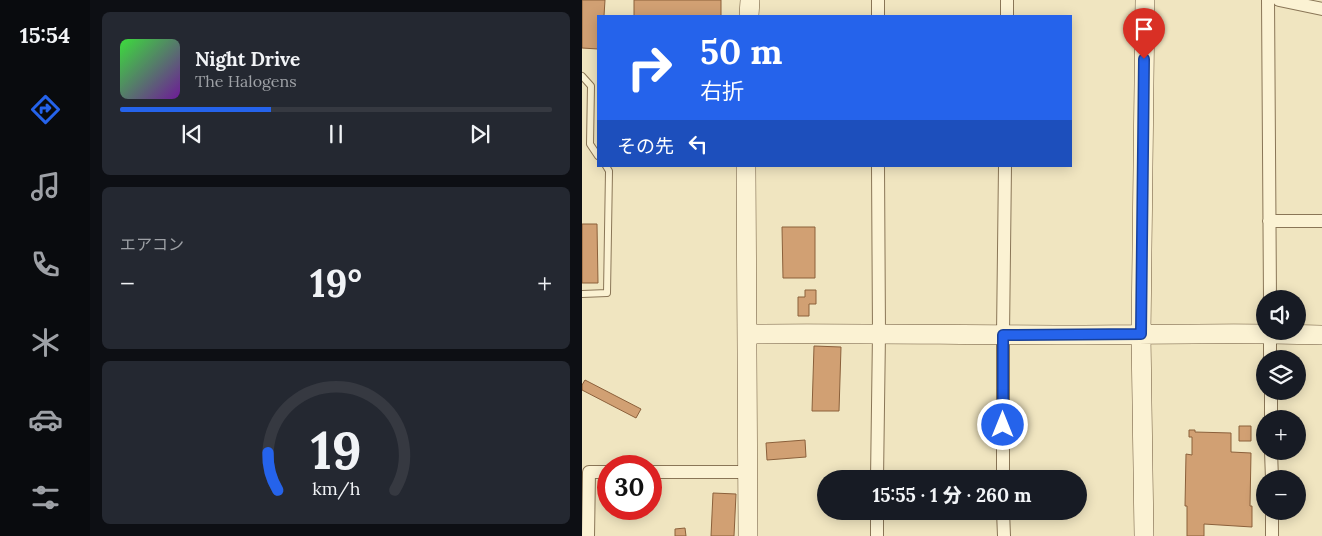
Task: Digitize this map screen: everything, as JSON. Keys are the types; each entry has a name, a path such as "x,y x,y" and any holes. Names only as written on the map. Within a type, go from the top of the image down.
{"street":[{"path":"749,15 750,0"},
{"path":"878,0 878,15"},
{"path":"1007,0 1007,15"},
{"path":"1144,0 1141,334 1144,536"},
{"path":"1268,0 1270,290"},
{"path":"1279,0 1322,9"},
{"path":"746,167 748,536"},
{"path":"877,470 878,167"},
{"path":"1003,470 1005,167"},
{"path":"1269,221 1322,221"},
{"path":"748,334 879,333 1003,335 1256,332"},
{"path":"1306,334 1322,335"},
{"path":"588,536 589,472 597,472"},
{"path":"662,472 749,472"},
{"path":"877,520 877,536"},
{"path":"1004,520 1004,536"},
{"path":"1272,520 1272,536"}],"lane":[{"path":"582,76 591,86 590,144 597,154"},
{"path":"582,294 607,293 609,171 607,167"}],"building":[{"path":"582,0 605,0 604,15 597,15 597,49 582,48"},
{"path":"634,0 721,0 721,15 634,15"},
{"path":"582,224 597,224 598,283 582,283"},
{"path":"782,227 815,227 815,278 783,278"},
{"path":"805,290 816,290 816,304 809,304 809,316 798,316 798,297 805,297"},
{"path":"814,346 841,347 839,411 812,411"},
{"path":"585,380 641,409 636,418 582,390"},
{"path":"1239,426 1251,426 1251,441 1239,441"},
{"path":"1189,430 1195,430 1195,432 1231,433 1231,452 1251,453 1250,506 1252,506 1252,527 1204,524 1204,536 1187,536 1187,506 1185,506 1186,454 1192,455 1192,437 1189,437"},
{"path":"805,440 806,457 767,460 766,443"},
{"path":"713,493 736,494 734,536 711,536"},
{"path":"685,528 686,536 675,536 675,529"}],"route":[{"path":"1003,425 1003,335 1141,334 1144,59"}]}
